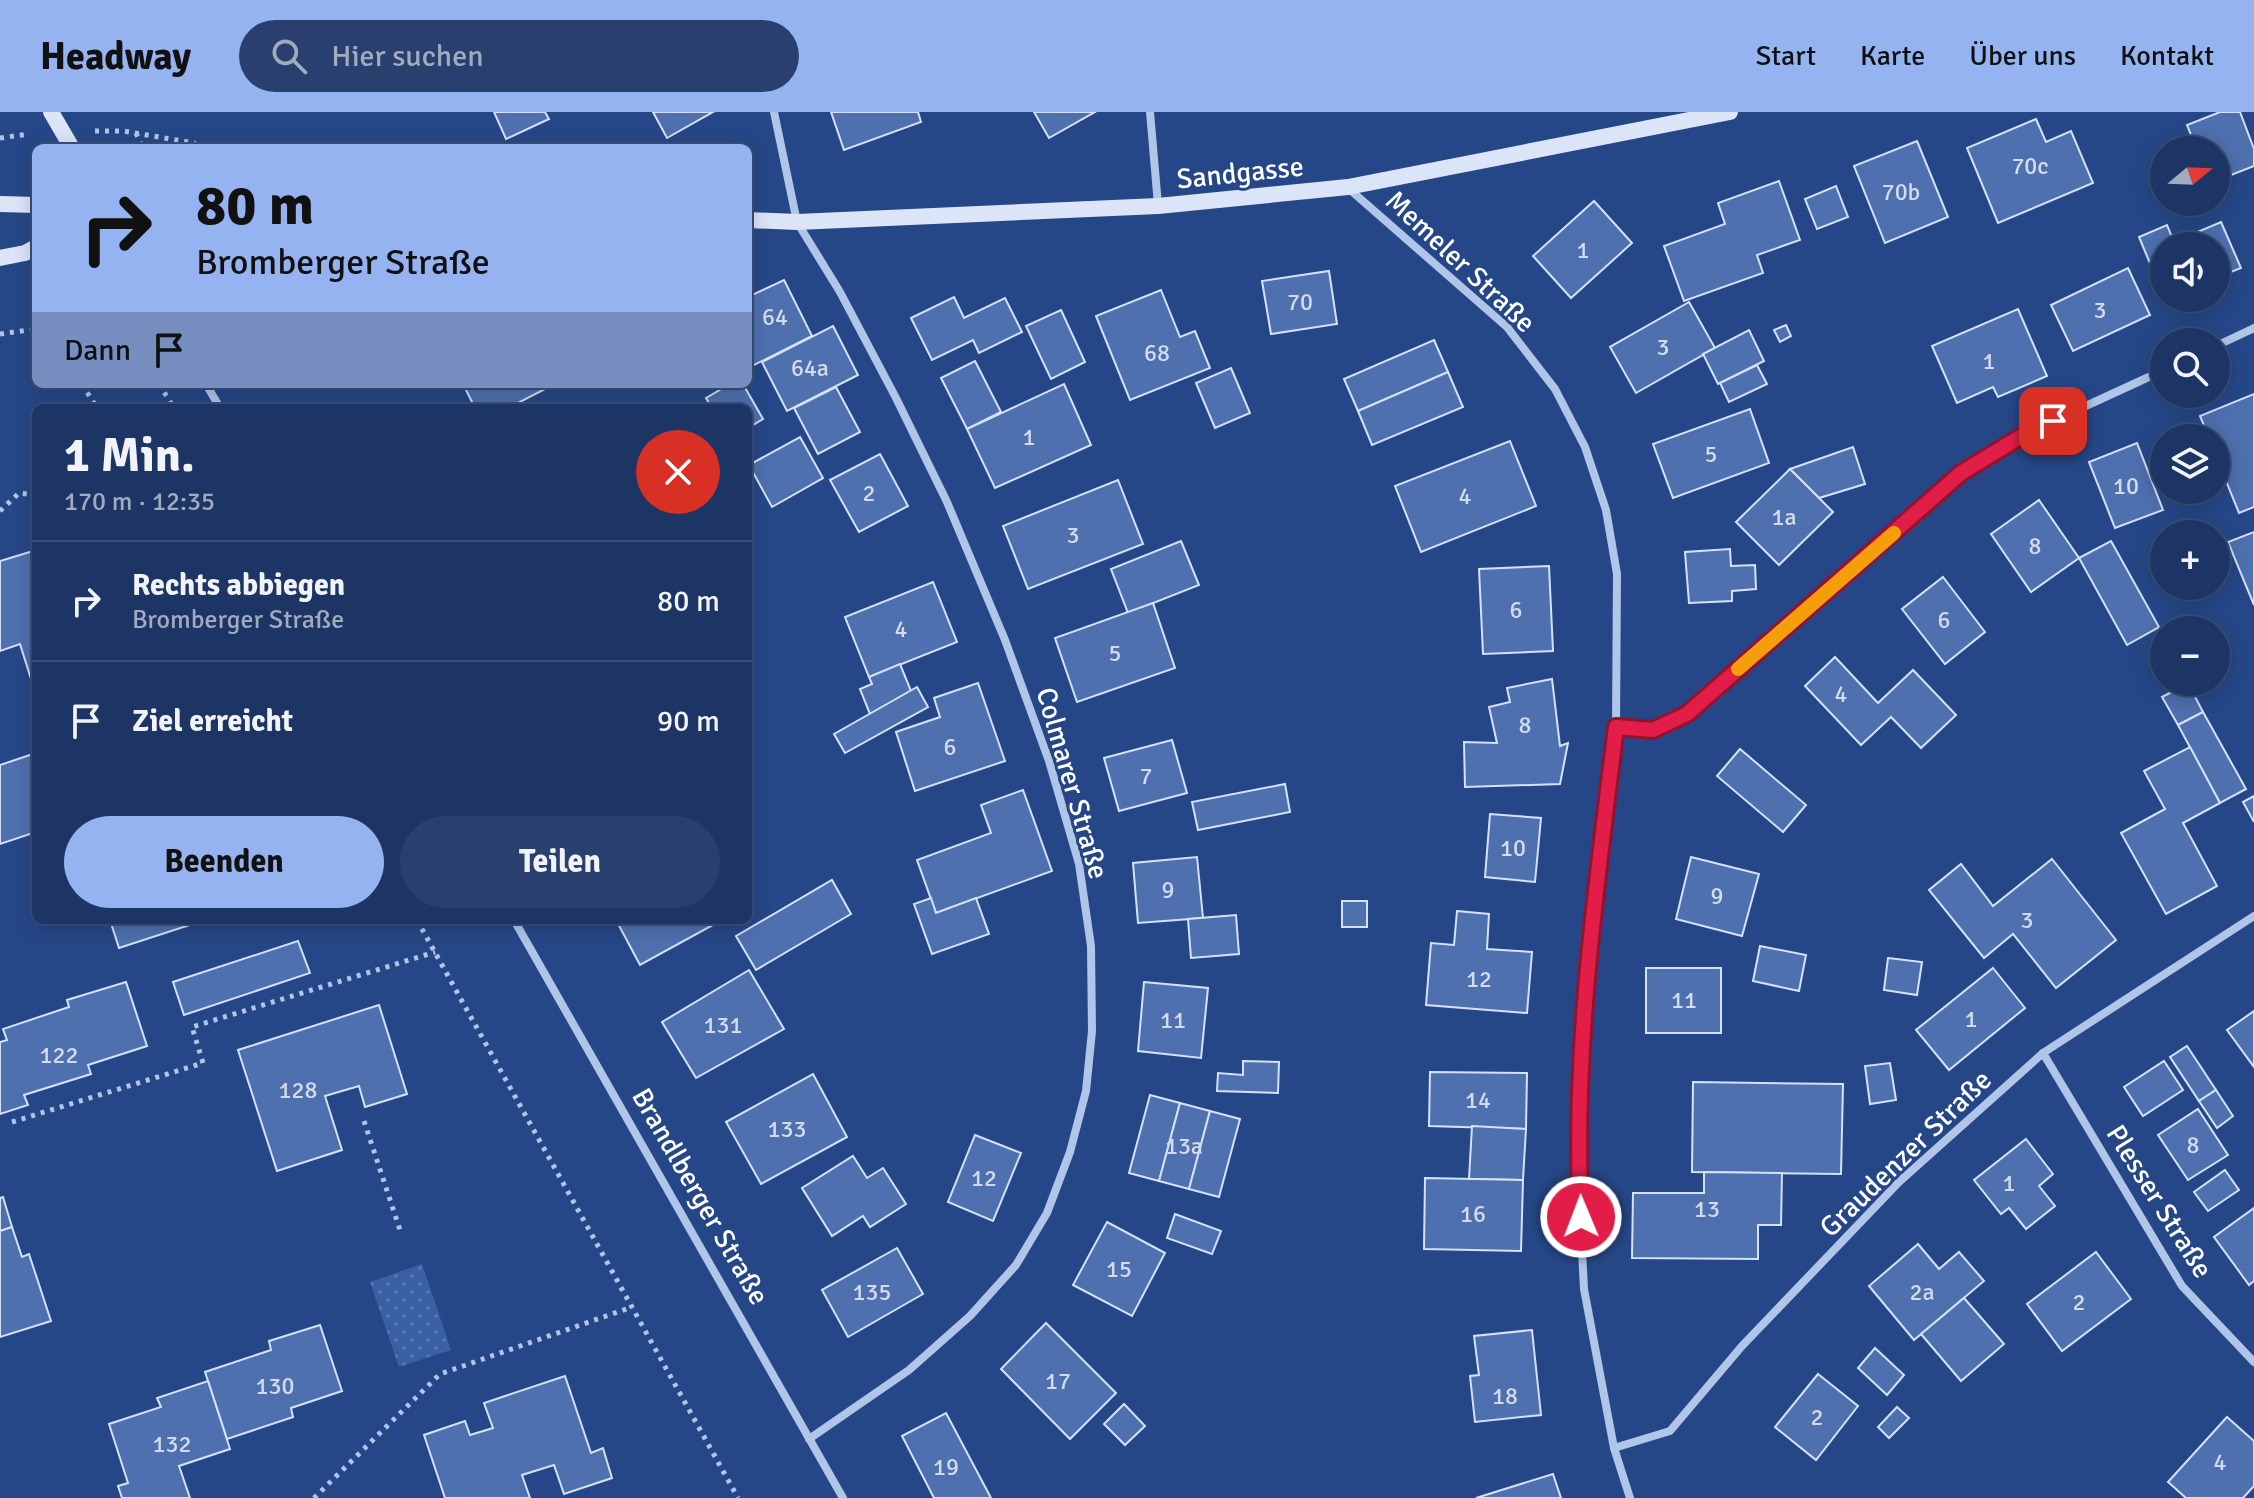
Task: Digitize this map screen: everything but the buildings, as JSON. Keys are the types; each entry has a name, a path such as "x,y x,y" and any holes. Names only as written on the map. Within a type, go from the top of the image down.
{"street":[{"path":"51,112 70,144"},
{"name":"Colmarer Straße","path":"774,112 797,222 840,292 915,437 947,502 1005,640 1049,761 1079,864 1091,946 1092,1031 1086,1091 1070,1152 1047,1213 1016,1265 970,1316 909,1370 809,1439"},
{"path":"1150,112 1158,206"},
{"name":"Sandgasse","path":"752,220 797,222 1158,206 1348,187 1663,119 1730,112"},
{"name":"Memeler Straße","path":"1348,187 1507,327 1555,389 1585,447 1606,510 1617,574 1616,727 1595,899 1582,1063 1579,1193 1584,1289 1614,1448 1630,1498"},
{"path":"0,204 32,205"},
{"path":"0,258 32,249"},
{"path":"2230,339 2254,328"},
{"path":"1616,727 1653,730 1687,714 1961,473 2025,434 2150,376"},
{"name":"Graudenzer Straße","path":"1614,1448 1670,1431 1742,1346 1899,1182 2043,1053 2254,916"},
{"name":"Brandlberger Straße","path":"516,924 843,1498"},
{"name":"Plesser Straße","path":"2043,1053 2182,1286 2254,1362"}],"path":[{"path":"136,133 141,144"},
{"path":"0,334 32,330"},
{"path":"0,511 19,493 32,495"},
{"path":"419,924 738,1498"},
{"path":"12,1122 203,1063 192,1027 435,952"},
{"path":"364,1121 400,1230"},
{"path":"314,1498 440,1374 632,1307"}],"shaded area":[{"path":"422,1264 451,1350 399,1367 370,1282"}],"slow traffic":[{"path":"1738,669 1894,533"}],"route":[{"path":"1581,1217 1582,1063 1595,899 1616,727 1653,730 1687,714 1961,473 2025,434 2053,421"}]}
